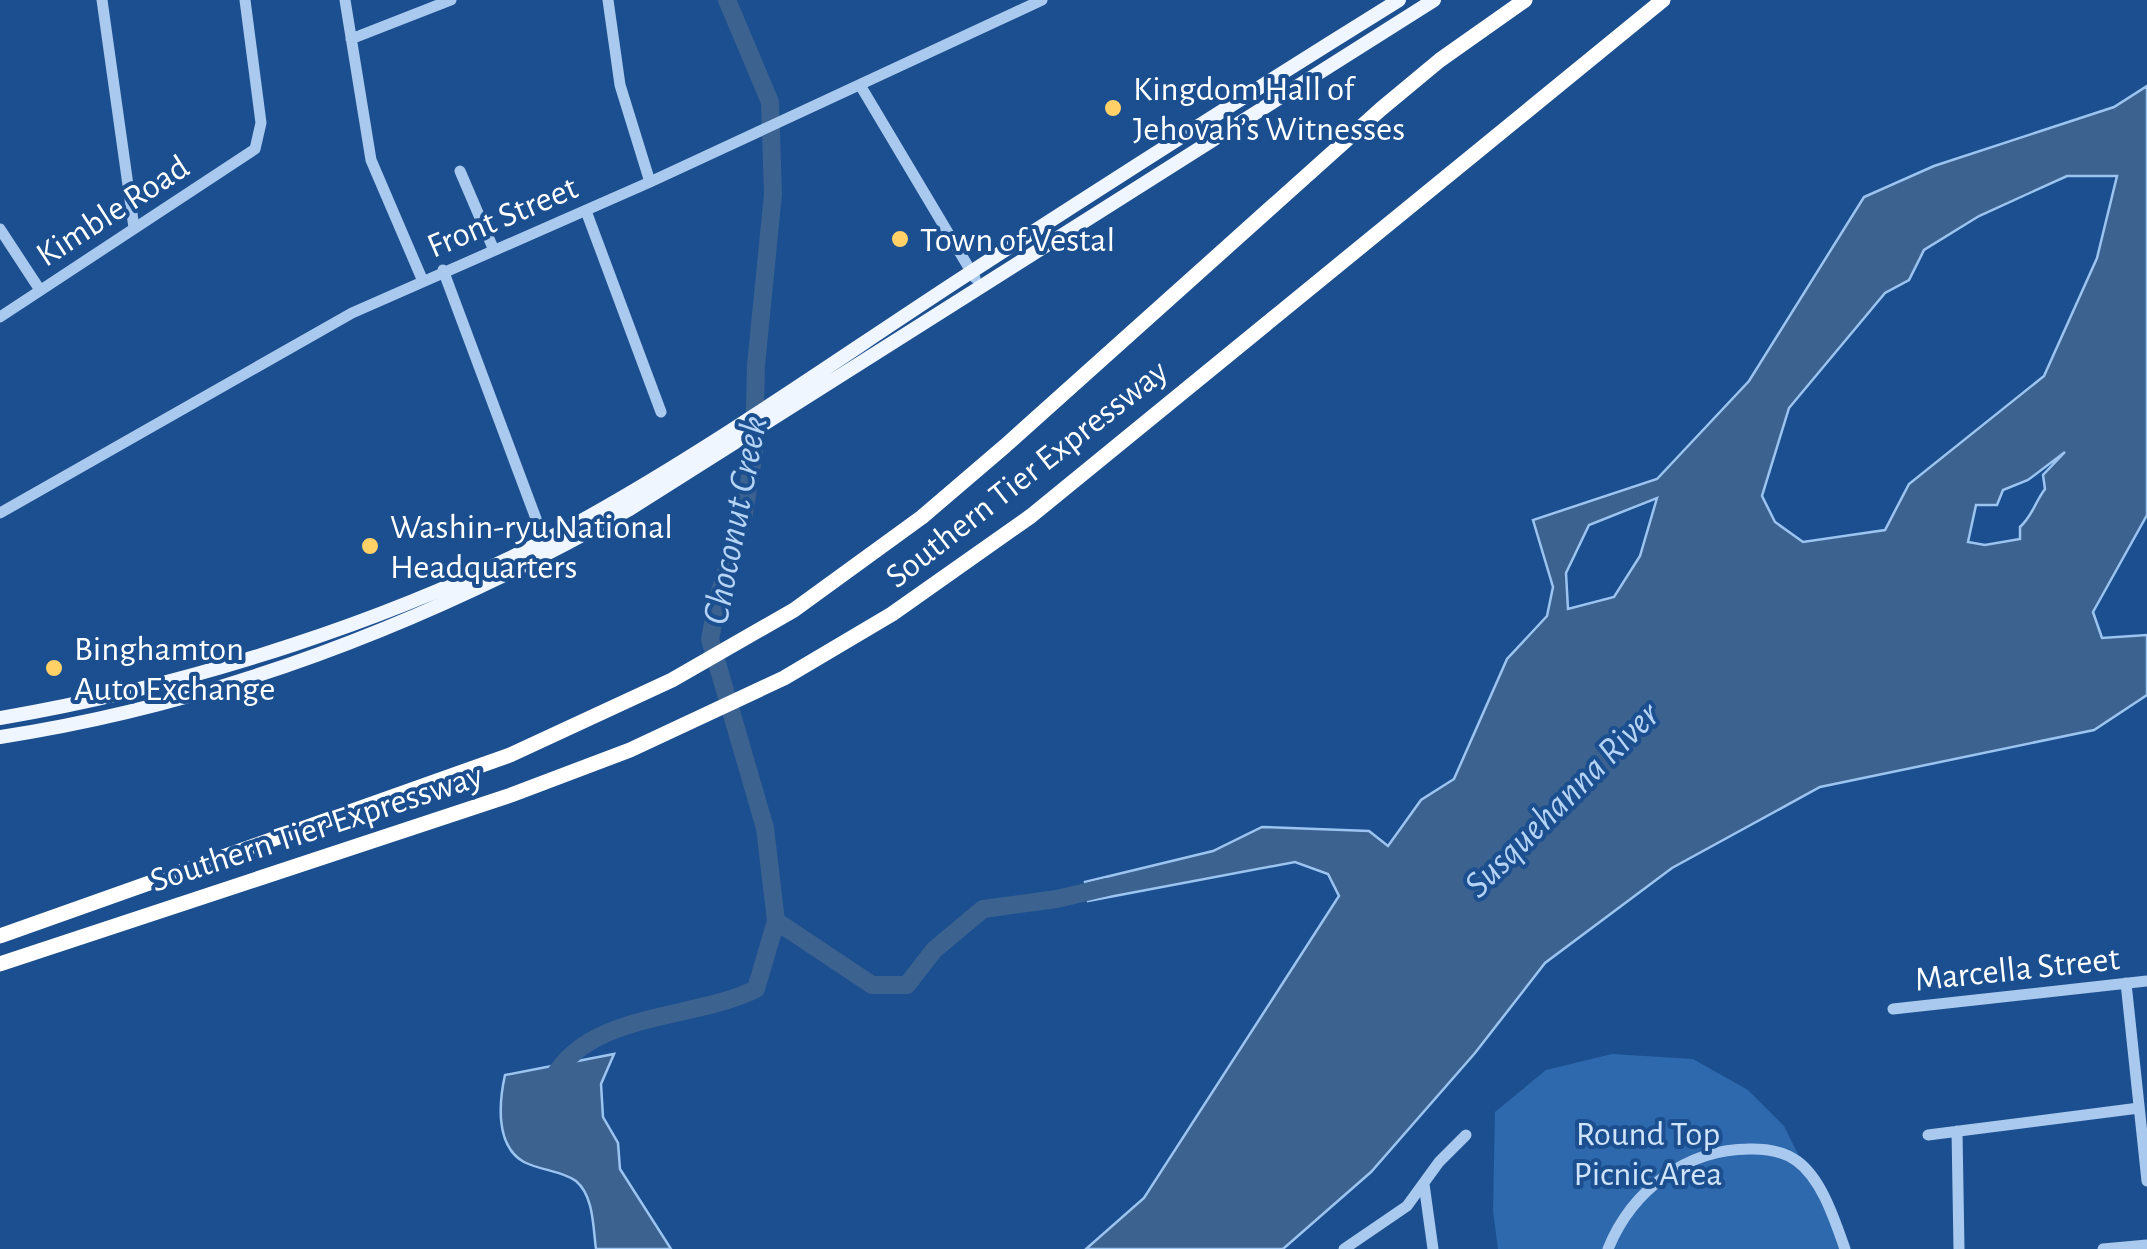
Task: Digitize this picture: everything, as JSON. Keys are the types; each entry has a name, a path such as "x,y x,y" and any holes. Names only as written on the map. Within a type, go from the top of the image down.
{"highway":[{"name":"Southern Tier Expressway","path":"0,936 510,755 672,680 764,628 922,517 1381,110 1440,60 1525,0"},
{"name":"Southern Tier Expressway","path":"0,964 511,794 685,726 784,678 892,614 1031,516 1662,0"}],"main road":[{"path":"0,718 122,694 247,658 441,589 544,540 740,424 970,272 1398,0"},
{"path":"0,737 198,694 393,627 560,549 740,440 1434,0"}],"street":[{"path":"102,0 134,228"},
{"name":"Kimble Road","path":"0,317 255,148 261,122 245,0"},
{"path":"346,0 371,160 422,280"},
{"path":"351,39 451,0"},
{"path":"608,0 620,85 650,182"},
{"name":"Front Street","path":"0,513 219,386 442,270 650,182 860,85 1016,5 1042,0"},
{"path":"860,85 982,287"},
{"path":"460,172 493,248"},
{"path":"586,211 662,412"},
{"path":"0,229 40,290"},
{"path":"442,270 544,540"},
{"name":"Marcella Street","path":"1893,1009 2147,981"},
{"path":"2126,983 2147,1181"},
{"path":"1928,1135 2139,1108"},
{"path":"1957,1131 1959,1249"},
{"path":"1344,1249 1406,1206 1466,1135"},
{"path":"1608,1249 1623,1220 1652,1186 1680,1166 1706,1155 1745,1149 1774,1151 1794,1158 1806,1169 1845,1249"},
{"path":"1424,1184 1432,1249"},
{"path":"2103,1249 2147,1245"}],"green space":[{"name":"Round Top Picnic Area","path":"1612,1054 1693,1059 1748,1090 1784,1126 1845,1249 1498,1249 1493,1211 1495,1112 1546,1070"}],"water":[{"name":"Susquehanna River","path":"2147,86 2147,515 2093,612 2102,638 2147,635 2147,695 2094,730 1820,787 1672,868 1545,963 1475,1053 1371,1172 1283,1249 1086,1249 1144,1198 1339,896 1328,874 1295,862 1088,901 1085,882 1213,851 1262,827 1369,831 1388,846 1421,800 1454,779 1507,659 1547,616 1553,587 1533,520 1657,479 1749,381 1864,197 1934,166 2114,107","holes":["2067,176 2117,176 2097,258 2044,376 1909,484 1885,530 1803,542 1775,522 1762,496 1789,408 1885,293 1909,280 1924,250 1979,216","2065,452 2043,475 2045,489 2020,527 2020,539 1985,545 1968,542 1976,505 1997,505 2003,490 2028,480","1657,498 1640,556 1614,597 1568,609 1566,573 1589,525"]},
{"path":"614,1054 601,1084 603,1117 618,1143 620,1169 671,1249 596,1249 592,1213 582,1187 564,1175 524,1162 515,1155 504,1135 501,1098 505,1075"}],"waterway":[{"name":"Choconut Creek","path":"727,0 770,102 773,194 756,365 754,452 744,513 710,639 765,828 776,921 872,985 907,985 934,950 983,909 1057,899 1107,887"},
{"name":"Choconut Creek","path":"553,1078 570,1056 592,1040 646,1020 704,1007 756,989 776,921"}],"place":[{"name":"Kingdom Hall of Jehovah’s Witnesses","path":"1113,108"},
{"name":"Town of Vestal","path":"900,239"},
{"name":"Washin-ryu National Headquarters","path":"370,546"},
{"name":"Binghamton Auto Exchange","path":"54,668"}]}
